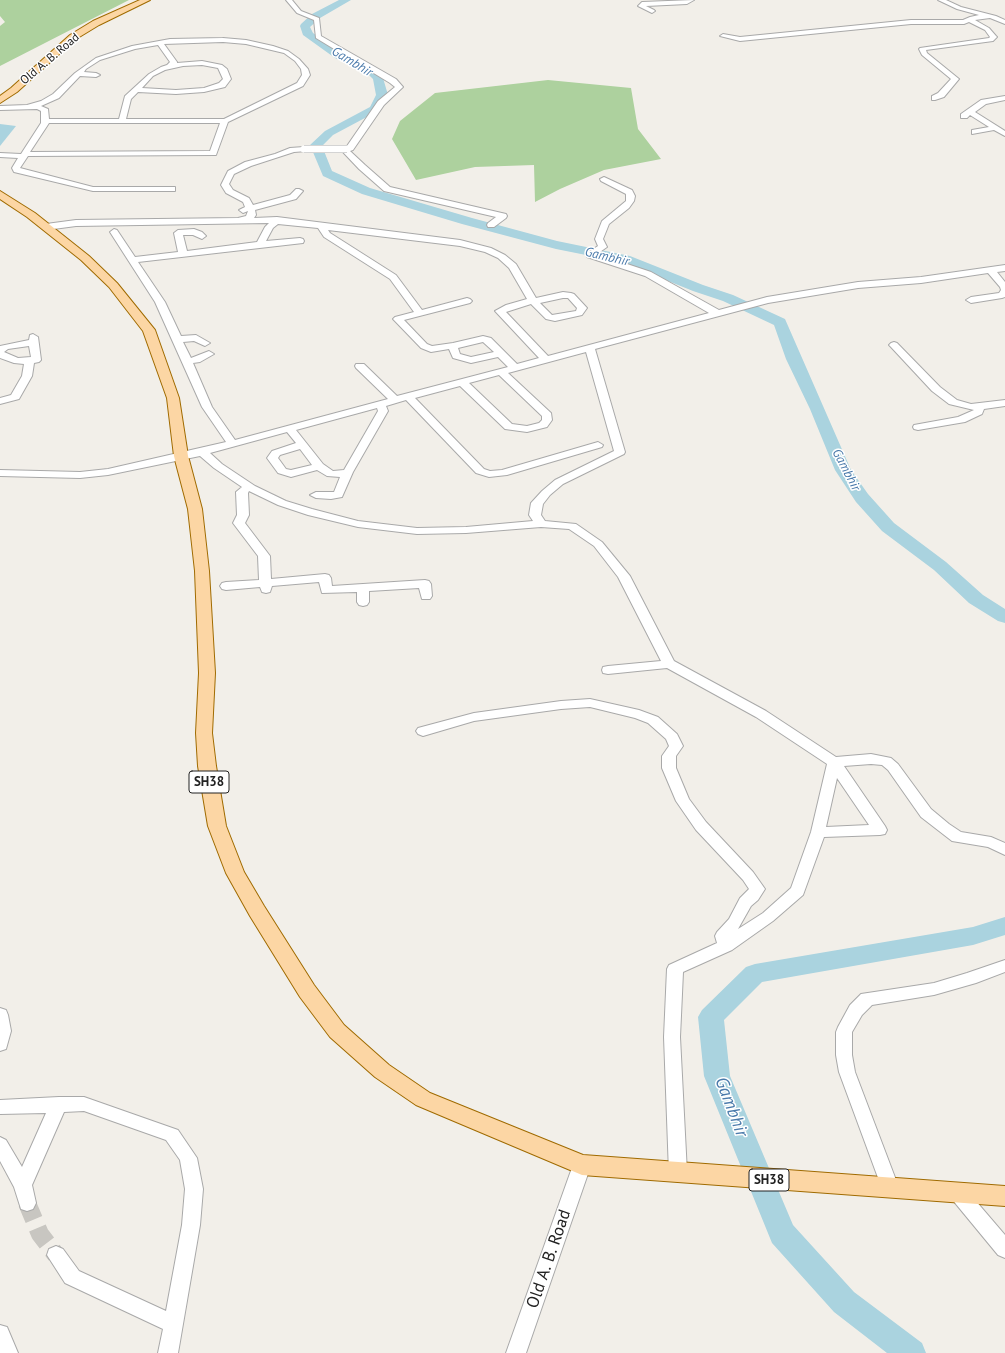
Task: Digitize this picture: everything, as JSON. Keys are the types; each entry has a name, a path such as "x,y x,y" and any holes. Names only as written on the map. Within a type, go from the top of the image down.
{"main road":[{"name":"Old A. B. Road","path":"0,100 14,90 74,37 96,24 146,0"},
{"name":"SH38","path":"0,194 31,215 85,258 112,285 149,330 173,398 181,456 195,509 202,571 207,673 204,733 207,766 217,826 235,873 307,991 337,1031 382,1070 423,1099 582,1165 1005,1196"}],"street":[{"path":"289,0 299,12 317,19 318,37 393,81 399,87 381,103 350,148 346,150 362,167 387,189 503,216 491,225"},
{"path":"652,11 641,6 642,4 687,2 691,0"},
{"path":"941,0 959,8 1005,22"},
{"path":"723,36 740,39 911,22 964,22 970,19 989,16"},
{"path":"935,98 941,95 955,79 924,54 922,49 991,40 994,37 987,29 970,19"},
{"path":"28,107 56,96 77,74 93,62 105,56 134,47 159,42 207,39 254,43 286,52 303,66 306,75 300,84 225,121 46,121"},
{"path":"159,42 174,62 169,67"},
{"path":"122,121 128,98 151,75 169,67 192,63 220,66 226,73 227,80 225,82 217,86 194,91 137,90"},
{"path":"77,74 96,75"},
{"path":"1004,138 995,128 967,114 984,102 1005,98"},
{"path":"990,101 1000,107"},
{"path":"0,108 28,107 44,109 46,121 16,168 17,170 38,177 93,189 172,189"},
{"path":"0,155 214,153 225,121"},
{"path":"975,132 995,128"},
{"path":"242,219 252,215 251,209 246,200 229,191 228,187 225,185 231,173 248,164 274,158 294,150 347,149"},
{"path":"604,179 629,192 631,196 630,201 626,206 605,223 599,239 602,247 590,255 648,274 717,313"},
{"path":"177,221 251,209 293,197 299,191"},
{"path":"46,228 76,224 242,219 277,220 460,243 488,250 502,257 513,266 533,301 500,311 546,360"},
{"path":"260,244 269,226 277,220"},
{"path":"177,221 178,233 183,251"},
{"path":"321,226 327,235 393,277 419,313"},
{"path":"114,232 160,302 207,407 214,420 232,444"},
{"path":"178,233 194,232 199,234 203,239 198,246 183,251"},
{"path":"132,260 183,251 300,241"},
{"path":"0,473 80,476 108,472 202,452 767,300 858,285 921,280 1005,268"},
{"path":"971,300 1002,295 1005,290 1004,286 990,270"},
{"path":"467,301 398,319 424,346 431,349 483,339 488,340 515,368"},
{"path":"177,339 196,338 205,343"},
{"path":"0,350 5,347 34,340 36,360 17,361 0,354"},
{"path":"894,345 936,389 953,402 971,407 1005,403"},
{"path":"452,346 456,356 463,359 471,360 501,353"},
{"path":"540,524 535,515 537,503 546,493 559,482 620,452 590,348"},
{"path":"187,362 197,360 209,354"},
{"path":"0,402 15,397 27,376 29,361"},
{"path":"360,366 395,400"},
{"path":"462,382 509,427 527,429 543,425 547,420 547,415 502,372"},
{"path":"408,397 480,472 489,474 503,473 598,445"},
{"path":"316,495 338,495 348,472 383,411 380,404"},
{"path":"918,427 961,420 978,412 980,407"},
{"path":"290,429 319,466 331,474 348,472"},
{"path":"302,445 276,453 272,458 282,471 291,474 319,466"},
{"path":"202,452 218,466 248,486 282,503 308,512 358,524 417,531 466,530 540,524 572,526 598,544 624,576 669,664"},
{"path":"248,486 242,492 243,514 239,524 264,556 265,586"},
{"path":"226,586 265,586 325,578 326,590 425,584 426,596"},
{"path":"363,588 363,602"},
{"path":"608,670 669,664 761,714 834,762 880,830 818,832"},
{"path":"423,731 474,717 590,703 639,714 653,720 672,737 676,746 669,756 669,768 683,801 701,826 748,876 757,889 753,896 745,902 734,923 723,936 726,946"},
{"path":"834,762 871,759 886,761 893,767 926,813 944,828 957,837 991,842 1005,850"},
{"path":"678,1173 672,1037 675,969 726,946 768,917 798,891 818,832 834,762"},
{"path":"890,1188 847,1072 844,1055 844,1032 856,1010 867,1000 934,988 970,979 1005,966"},
{"path":"0,1015 3,1031 0,1044"},
{"path":"23,1185 59,1104"},
{"path":"0,1107 84,1104 172,1135 188,1158 194,1189 191,1225 168,1353"},
{"path":"0,1145 23,1185 27,1203"},
{"name":"Old A. B. Road","path":"516,1353 582,1165"},
{"path":"957,1192 1005,1249"},
{"path":"56,1255 72,1278 173,1324"},
{"path":"0,1334 8,1353"}],"green space":[{"path":"0,0 129,0 0,66 0,26 5,22 0,16"},
{"path":"548,80 631,88 638,129 661,159 604,170 560,189 535,202 534,165 475,167 416,180 392,139 400,121 435,93"}],"water":[{"path":"0,124 16,126 0,146"}],"waterway":[{"name":"Gambhir","path":"346,0 316,16 305,26 308,35 339,56 370,70 378,78 382,95 374,109 329,133 316,145 327,173 366,191 467,221 556,245 625,259 698,288 728,298 780,322 794,359 818,409 843,470 862,498 888,527 940,566 976,599 1005,617"},
{"name":"Gambhir","path":"911,1353 844,1302 782,1234 717,1076 711,1017 755,974 973,936 1005,926"}],"tunnel":[{"path":"27,1203 40,1234 56,1255"}]}
